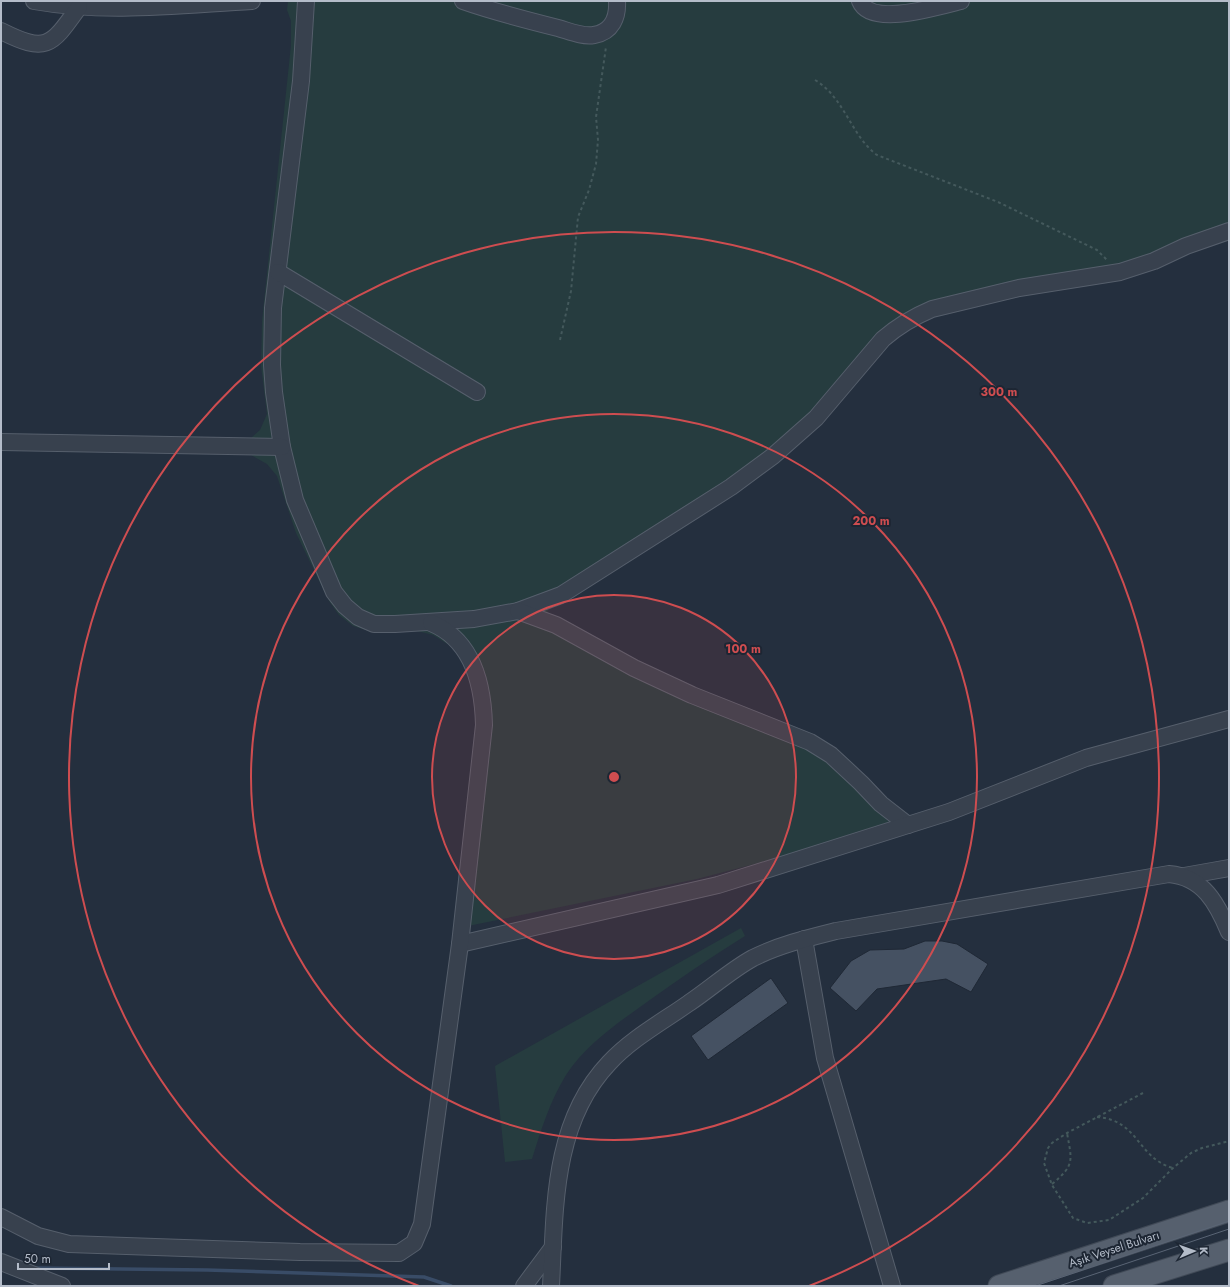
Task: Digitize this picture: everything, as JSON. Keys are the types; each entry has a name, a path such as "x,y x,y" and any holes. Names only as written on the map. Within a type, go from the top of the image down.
{"main road":[{"name":"Aşık Veysel Bulvarı","path":"999,1286 1229,1211"},
{"path":"1120,1285 1229,1250"}],"street":[{"path":"34,1 79,7 124,8 252,1"},
{"path":"306,1 301,81 273,308 272,365 277,420 295,500 331,585 339,600 358,617 374,624 430,623 474,619 518,612 547,602 576,588 602,568 700,508 753,472 795,438 816,418 874,348 895,329 908,320 932,309 996,293 1042,283 1116,272 1154,261 1186,246 1229,231"},
{"path":"463,1 515,17 589,36 602,32 612,24 617,12 616,1"},
{"path":"860,1 862,5 869,10 877,13 892,15 961,1"},
{"path":"1,31 25,43 43,44 57,37 79,7"},
{"path":"278,272 478,392"},
{"path":"1,442 282,447"},
{"path":"518,612 556,625 634,668 692,695 810,742 835,759 881,804 908,825"},
{"path":"1,1217 38,1236 69,1244 300,1252 399,1253 405,1250 417,1238 422,1224 460,944 483,742 484,708 479,681 466,651 448,632 430,623"},
{"path":"460,944 718,885 975,803 1086,758 1229,719"},
{"path":"551,1286 556,1191 564,1152 576,1115 590,1087 599,1074 631,1043 753,959 804,939 836,931 1162,874 1184,876 1229,868"},
{"path":"1184,876 1200,885 1210,896 1219,909 1229,932"},
{"path":"804,939 825,1058 892,1286"},
{"path":"524,1286 553,1247"},
{"path":"1,1262 62,1286"}],"path":[{"path":"560,340 571,291 578,217 590,190 596,164 598,140 596,117 606,47"},
{"path":"815,80 834,96 869,148 877,156 980,195 1097,250 1116,272"},
{"path":"1143,1093 1067,1133 1052,1143 1045,1154 1044,1163 1052,1185 1073,1218 1095,1223 1109,1220 1129,1208 1155,1187 1173,1168 1191,1154 1202,1148 1229,1141"},
{"path":"1096,1117 1110,1119 1124,1125 1130,1130 1153,1159 1173,1168"},
{"path":"1052,1185 1070,1165 1071,1154 1067,1133"}],"green space":[{"path":"288,1 1229,1 1229,236 995,297 907,323 820,417 548,609 545,627 792,738 840,769 889,822 766,861 697,879 468,926 489,691 482,666 433,635 413,630 372,632 353,626 339,615 329,601 296,533 277,476 267,464 251,455 252,437 260,430 267,414 261,366 262,321 291,45 291,21 287,10"},
{"path":"741,928 745,936 659,993 603,1035 583,1053 566,1075 555,1095 542,1127 532,1159 505,1162 495,1066"}],"building":[{"path":"925,941 942,941 957,944 988,964 971,992 946,979 877,989 856,1011 830,988 851,961 870,950 904,949"},
{"path":"771,978 788,1003 708,1060 691,1036"}],"waterway":[{"path":"35,1268 207,1270 424,1277 451,1286"}],"tram line":[{"path":"1035,1286 1229,1221"},
{"path":"1059,1286 1229,1229"}]}
